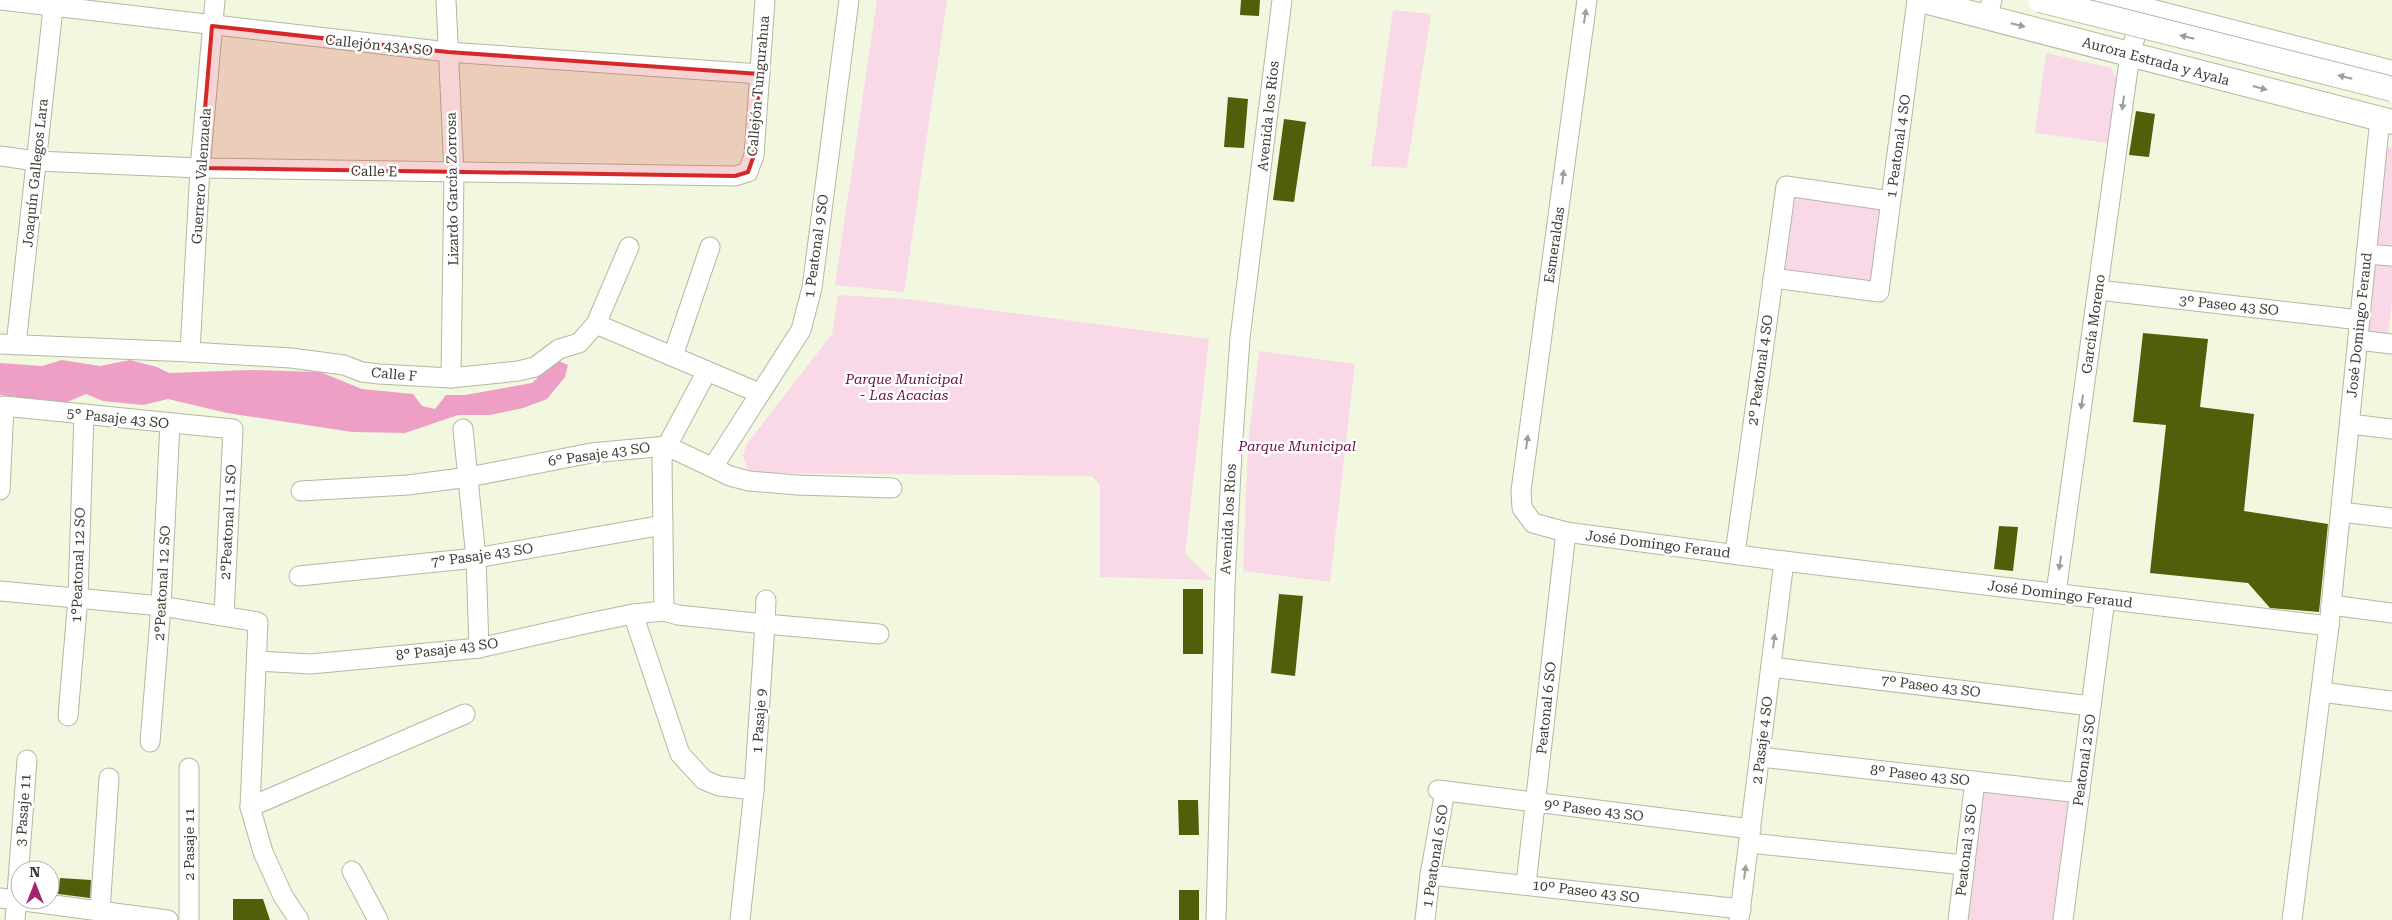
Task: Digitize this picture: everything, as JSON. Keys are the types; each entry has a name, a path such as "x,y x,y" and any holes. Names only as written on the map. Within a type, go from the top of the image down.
{"main road":[{"name":"Aurora Estrada y Ayala","path":"1919,0 1990,9 2094,45 2386,120"},
{"path":"2040,0 2392,89"},
{"path":"2106,0 2145,5 2177,18 2392,73"},
{"path":"2094,45 2111,42 2121,31 2122,16 2118,9 2106,0"},
{"path":"2166,64 2151,49 2150,35 2157,23 2170,18 2177,18"}],"street":[{"name":"Callejón 43A SO","path":"0,0 53,3 212,26 448,52 760,74"},
{"name":"Guerrero Valenzuela","path":"190,352 200,168 215,0"},
{"name":"Lizardo García Zorrosa","path":"446,0 454,172 451,378"},
{"name":"Callejón Tungurahua","path":"748,172 754,155 766,0"},
{"name":"1 Peatonal 9 SO","path":"713,467 754,406 759,393 801,330 812,288 849,0"},
{"name":"Avenida los Ríos","path":"1216,920 1225,585 1240,338 1282,0"},
{"name":"Esmeraldas","path":"1521,491 1587,0"},
{"name":"1 Peatonal 4 SO","path":"1773,278 1879,292 1919,0"},
{"name":"Joaquín Gallegos Lara","path":"8,345 36,161 53,3"},
{"name":"García Moreno","path":"2056,593 2130,54 2145,5"},
{"name":"José Domingo Feraud","path":"1521,491 1522,508 1533,523 1566,532 1784,561 2329,626 2366,254 2386,120"},
{"name":"Calle E","path":"0,156 36,161 200,168 735,176 748,172"},
{"name":"2º Peatonal 4 SO","path":"1735,554 1786,186 1890,201"},
{"path":"673,356 710,247"},
{"name":"Calle F","path":"8,345 190,352 344,365 362,372 379,374 451,378 518,371 535,366 559,349 579,343 596,324 629,248"},
{"path":"2366,254 2392,256"},
{"name":"3º Paseo 43 SO","path":"2098,290 2360,320"},
{"path":"596,324 759,393"},
{"path":"2358,340 2392,344"},
{"path":"707,371 667,446 662,460 664,611 678,615 879,634"},
{"name":"5° Pasaje 43 SO","path":"0,490 4,406 233,429"},
{"name":"1°Peatonal 12 SO","path":"68,716 78,598 84,414"},
{"name":"2°Peatonal 12 SO","path":"150,742 161,606 170,423"},
{"path":"2350,424 2392,429"},
{"name":"2°Peatonal 11 SO","path":"224,615 233,429"},
{"path":"463,429 476,558 479,648"},
{"name":"6° Pasaje 43 SO","path":"300,491 408,485 469,477 592,453 667,446 730,476 749,481 797,485 892,488"},
{"path":"2341,512 2392,518"},
{"name":"7° Pasaje 43 SO","path":"299,576 476,558 663,525"},
{"name":"Peatonal 6 SO","path":"1526,884 1566,532"},
{"name":"2 Pasaje 4 SO","path":"1740,914 1784,561"},
{"path":"0,591 161,606 258,622 250,807 263,852 283,896 299,920"},
{"path":"2332,598 2392,613"},
{"name":"Peatonal 2 SO","path":"2063,920 2105,599"},
{"name":"1 Pasaje 9","path":"740,920 754,790 766,600"},
{"name":"8° Pasaje 43 SO","path":"257,661 311,664 479,648 633,614 664,611"},
{"path":"633,614 680,754 704,780 719,786 754,790"},
{"path":"2292,920 2329,626"},
{"name":"7º Paseo 43 SO","path":"1771,666 2091,706"},
{"path":"2321,692 2392,702"},
{"path":"250,807 465,714"},
{"name":"8º Paseo 43 SO","path":"1760,756 2080,792"},
{"name":"3 Pasaje 11","path":"15,920 8,899 27,760"},
{"name":"2 Pasaje 11","path":"189,768 190,920"},
{"path":"100,911 109,778"},
{"name":"Peatonal 3 SO","path":"1958,920 1975,781"},
{"name":"9º Paseo 43 SO","path":"1442,791 1965,865"},
{"name":"1 Peatonal 6 SO","path":"1425,920 1442,791"},
{"path":"352,871 378,920"},
{"name":"10º Paseo 43 SO","path":"1430,875 1526,884 1740,914"},
{"path":"8,899 168,920"}],"highlighted area":[{"path":"212,26 448,52 760,74 754,155 748,172 735,176 200,168"}],"green space":[{"path":"877,0 947,0 904,292 835,285"},
{"path":"1393,10 1431,14 1407,168 1371,166"},
{"path":"2046,53 2111,68 2117,80 2108,143 2035,133"},
{"path":"2370,142 2392,148 2392,303 2388,337 2349,334"},
{"path":"1790,195 1882,207 1873,285 1780,274"},
{"name":"Parque Municipal - Las Acacias","path":"838,295 907,299 1209,339 1185,554 1213,580 1100,577 1100,485 1091,476 757,473 748,469 743,456 746,445 832,334"},
{"name":"Parque Municipal","path":"1259,351 1355,364 1330,582 1243,571 1248,445"},
{"path":"1978,786 2075,796 2058,920 1961,920"}],"shaded area":[{"path":"62,360 100,366 130,360 157,367 169,373 250,370 320,372 362,389 413,394 422,406 435,409 446,395 465,395 532,383 556,360 568,365 565,377 547,399 523,408 490,415 458,415 405,433 352,432 227,413 168,399 143,405 103,401 86,394 65,403 0,395 0,363 42,366"}],"building":[{"path":"1241,0 1260,0 1259,16 1240,15"},
{"path":"1228,97 1248,99 1244,148 1224,147"},
{"path":"2136,111 2155,114 2149,157 2129,155"},
{"path":"1284,119 1306,122 1294,202 1273,200"},
{"path":"2143,333 2208,339 2200,407 2254,414 2244,511 2328,524 2319,612 2270,608 2248,583 2150,573 2166,425 2133,422"},
{"path":"1999,526 2018,527 2013,571 1994,569"},
{"path":"1183,589 1203,589 1203,654 1183,654"},
{"path":"1279,594 1303,596 1295,676 1271,673"},
{"path":"1178,800 1198,800 1199,835 1179,835"},
{"path":"60,878 91,880 90,898 60,894"},
{"path":"1179,890 1199,890 1199,920 1179,920"},
{"path":"233,899 263,899 270,920 233,920"}]}
